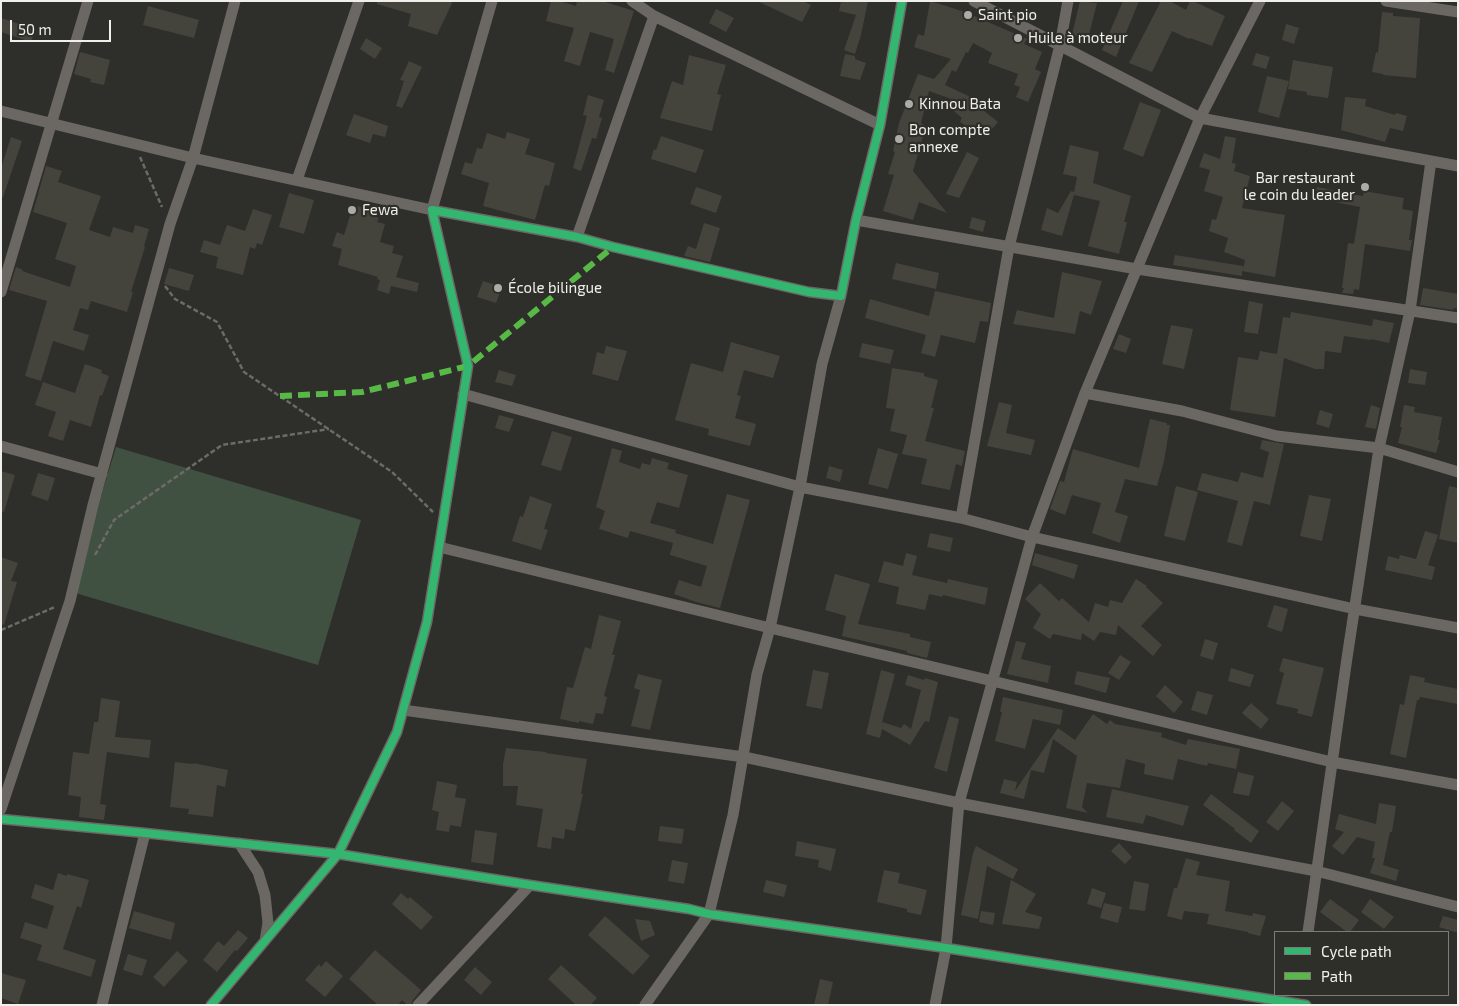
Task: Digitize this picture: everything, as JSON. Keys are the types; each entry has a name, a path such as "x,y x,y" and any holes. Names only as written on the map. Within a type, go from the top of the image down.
{"street":[{"path":"1,292 88,1"},
{"path":"1,809 70,600 170,224 193,158 235,1"},
{"path":"297,180 359,1"},
{"path":"211,1005 338,854 397,732 404,710 427,622 468,366 432,210 492,1"},
{"path":"632,1 654,16 880,125"},
{"path":"645,1005 709,914 733,815 757,674 770,628 800,487 822,364 841,296 856,220 880,125 902,1"},
{"path":"974,1 1200,118 1458,166"},
{"path":"961,518 1009,247 1060,45 1068,1"},
{"path":"935,1005 946,948 959,803 1032,537 1084,392 1200,118 1260,1"},
{"path":"1386,1 1458,12"},
{"path":"577,237 654,16"},
{"path":"1,110 193,158 432,210 577,237 809,292 841,296"},
{"path":"1308,931 1379,448 1410,311 1431,161"},
{"path":"856,220 1137,269 1458,318"},
{"path":"1084,392 1182,411 1277,436 1379,448 1458,472"},
{"path":"464,394 800,487 961,518 1032,537 1355,609 1458,628"},
{"path":"1,446 102,474"},
{"path":"439,547 1332,762 1458,785"},
{"path":"404,710 744,757 959,803 1316,871 1458,908"},
{"path":"1,819 338,854 689,909 709,914 1301,1002"},
{"path":"102,1005 145,833"},
{"path":"239,843 258,872 265,895 268,923 265,941"},
{"path":"418,1005 530,885"}],"path":[{"path":"134,143 170,224"},
{"path":"164,285 174,299 217,322 244,372 392,472 443,522"},
{"path":"92,560 114,520 222,444 329,429"},
{"path":"1,630 70,600"}],"green space":[{"path":"116,447 361,520 318,665 72,592"}],"building":[{"path":"377,1 453,1 437,35 408,26 411,14 377,4"},
{"path":"551,1 559,1 576,6 577,1 602,1 634,11 614,73 605,70 614,39 590,32 580,66 564,61 574,28 546,21"},
{"path":"757,1 803,1 811,5 802,22"},
{"path":"841,1 868,1 855,54 844,50 856,15 839,11"},
{"path":"930,1 965,12 1027,39 1024,44 1042,52 1035,69 1041,72 1028,102 1016,97 1020,87 1014,85 1018,74 988,63 992,53 973,43 956,72 952,70 945,85 975,99 974,103 998,122 985,137 960,122 962,118 949,107 954,100 929,91 921,123 926,126 913,171 947,213 919,202 913,220 883,211 894,175 888,174 895,152 893,151 899,123 918,74 934,79 951,59 914,47 918,34 924,36"},
{"path":"1080,1 1097,3 1088,39 1072,35"},
{"path":"1123,1 1139,1 1116,57 1102,50"},
{"path":"1161,1 1170,1 1186,10 1190,1 1193,1 1225,16 1212,46 1189,39 1172,31 1152,72 1129,63"},
{"path":"148,6 199,20 194,38 143,25"},
{"path":"716,9 734,18 726,32 709,23"},
{"path":"1382,12 1393,13 1393,16 1420,18 1416,78 1372,72 1376,52 1378,53"},
{"path":"1,18 35,29 31,42 1,32"},
{"path":"1286,24 1299,28 1294,44 1282,40"},
{"path":"366,38 382,48 375,59 360,49"},
{"path":"80,52 110,60 104,85 90,82 91,79 74,74"},
{"path":"1256,53 1270,57 1266,69 1252,65"},
{"path":"845,54 855,56 855,59 866,63 860,80 840,76"},
{"path":"689,55 726,65 717,94 721,95 712,131 660,118 672,81 683,85"},
{"path":"1293,60 1333,67 1328,98 1307,95 1307,92 1288,89"},
{"path":"409,61 422,67 402,108 396,106 404,81 400,80"},
{"path":"1267,76 1289,81 1279,118 1258,112"},
{"path":"588,95 604,100 599,117 602,118 596,139 592,138 581,171 573,168 587,116 583,115"},
{"path":"1345,97 1366,99 1365,106 1395,115 1396,113 1407,116 1403,131 1390,128 1385,142 1341,130"},
{"path":"1140,102 1161,110 1143,157 1123,149"},
{"path":"354,114 388,126 385,137 373,134 370,143 346,135"},
{"path":"507,132 530,139 525,154 555,163 549,186 545,185 535,220 483,206 489,183 461,174 465,162 472,164 477,148 482,149 487,133 505,139"},
{"path":"661,136 704,150 696,173 651,159"},
{"path":"1225,136 1236,138 1232,163 1236,164 1234,171 1250,176 1242,208 1285,215 1275,277 1242,271 1242,276 1173,265 1175,255 1243,266 1243,269 1245,260 1224,252 1228,238 1209,231 1212,219 1216,220 1223,197 1204,191 1210,170 1199,167 1204,153 1220,159"},
{"path":"11,137 22,141 3,197 1,197 1,168"},
{"path":"1070,145 1099,152 1093,183 1131,196 1124,222 1127,222 1119,254 1088,246 1100,201 1074,195 1062,236 1041,230 1047,208 1058,213 1071,191 1074,192 1077,177 1063,174"},
{"path":"967,152 979,158 959,198 946,194"},
{"path":"46,166 62,171 58,182 101,196 89,230 110,237 113,227 133,233 135,225 149,229 127,312 91,301 88,310 80,308 73,330 89,335 84,351 53,341 41,381 25,376 47,301 9,290 16,267 22,271 70,287 76,266 55,259 67,223 33,212"},
{"path":"696,187 722,196 716,213 690,204"},
{"path":"1317,187 1363,196 1364,191 1404,198 1402,209 1413,211 1409,240 1412,240 1410,251 1365,244 1359,290 1354,289 1353,294 1342,293 1344,288 1342,288 1348,243 1354,244 1360,207 1315,198"},
{"path":"289,193 314,200 304,234 279,227"},
{"path":"358,206 371,210 370,215 379,218 377,222 385,224 380,242 394,246 392,253 403,256 396,277 419,283 417,292 391,286 389,294 377,290 380,280 377,279 378,277 338,265 342,249 332,246 337,232 344,235 352,209 356,210"},
{"path":"253,209 272,215 262,245 257,243 255,249 250,247 243,275 216,268 218,257 200,252 204,240 220,245 227,225 245,231"},
{"path":"972,217 986,221 983,232 969,228"},
{"path":"704,223 720,228 710,262 684,256 688,246 696,249"},
{"path":"896,263 939,273 936,289 892,279"},
{"path":"169,268 194,275 189,291 164,284"},
{"path":"1062,272 1102,281 1091,315 1080,311 1075,334 1013,324 1017,310 1054,318"},
{"path":"483,281 502,287 496,303 477,297"},
{"path":"1423,288 1458,294 1458,309 1454,308 1453,310 1420,305"},
{"path":"935,291 991,303 988,322 980,321 975,343 941,335 935,357 921,353 926,335 865,318 870,299 929,316"},
{"path":"1249,301 1263,304 1258,334 1244,332"},
{"path":"1291,312 1372,326 1373,319 1394,323 1389,343 1344,336 1341,353 1325,351 1324,369 1315,369 1284,358 1275,417 1230,410 1238,357 1258,360 1260,351 1277,354 1283,317 1290,318"},
{"path":"1171,325 1193,329 1184,369 1162,364"},
{"path":"1119,334 1131,339 1126,353 1113,349"},
{"path":"731,342 780,356 773,378 744,370 737,395 741,396 735,418 756,424 750,446 708,435 709,429 675,420 691,363 723,372"},
{"path":"862,343 894,350 890,364 859,357"},
{"path":"606,346 627,351 618,381 592,374 597,352 604,354"},
{"path":"85,364 102,370 101,373 109,376 102,396 100,395 91,427 70,420 63,441 48,436 56,412 35,405 43,382 75,393"},
{"path":"892,368 924,373 924,376 938,380 931,408 934,408 925,441 965,451 962,466 956,464 950,490 921,484 927,459 902,454 907,435 890,431 895,409 886,408"},
{"path":"1410,369 1427,372 1425,385 1408,383"},
{"path":"499,370 516,375 512,386 495,382"},
{"path":"999,402 1012,405 1006,433 1035,440 1031,455 987,446"},
{"path":"1371,405 1380,408 1376,429 1365,427"},
{"path":"1404,405 1415,407 1414,412 1442,417 1438,440 1440,440 1436,453 1398,443"},
{"path":"1320,410 1333,414 1329,428 1316,424"},
{"path":"499,415 514,419 509,432 495,428"},
{"path":"1150,419 1170,425 1164,461 1157,486 1125,479 1115,512 1128,516 1120,543 1092,533 1101,503 1072,495 1065,515 1050,509 1060,481 1064,482 1073,449 1139,468"},
{"path":"552,431 572,437 561,471 541,465"},
{"path":"1262,440 1284,444 1270,505 1254,501 1242,546 1227,542 1238,501 1197,490 1202,473 1238,482 1241,472 1263,478 1269,452 1260,449"},
{"path":"612,448 622,451 619,462 640,469 642,463 650,465 652,458 669,463 667,469 688,475 679,508 657,502 650,523 676,530 675,533 713,544 727,494 750,500 720,608 674,594 679,580 701,587 707,566 670,555 673,543 630,531 628,538 599,529 605,511 596,507"},
{"path":"878,448 898,454 888,489 868,484"},
{"path":"829,466 843,470 840,482 826,478"},
{"path":"1,471 15,475 4,512 1,511"},
{"path":"38,473 55,478 48,501 31,495"},
{"path":"1176,486 1198,492 1185,541 1164,536"},
{"path":"1449,486 1458,488 1458,543 1439,539"},
{"path":"1309,495 1331,499 1322,541 1300,536"},
{"path":"530,496 552,504 544,529 548,530 541,550 512,541 520,516 523,517"},
{"path":"1425,531 1438,535 1428,565 1435,567 1432,580 1385,570 1388,556 1399,559 1400,555 1416,559"},
{"path":"930,533 953,538 950,552 927,547"},
{"path":"906,553 917,556 912,575 947,583 948,579 988,588 985,605 943,595 942,597 929,594 925,610 896,604 899,587 878,582 884,561 903,566"},
{"path":"1035,553 1078,565 1074,579 1032,565"},
{"path":"1,557 18,563 11,581 17,582 4,625 1,624"},
{"path":"835,574 870,584 858,624 910,634 910,637 931,642 927,658 907,653 907,651 842,636 846,616 825,610"},
{"path":"1136,579 1147,586 1163,603 1141,626 1162,645 1153,656 1118,625 1116,635 1100,632 1094,641 1082,633 1081,640 1053,634 1050,639 1033,628 1041,614 1025,599 1040,583 1059,601 1062,598 1089,622 1095,603 1108,607 1110,600 1122,603"},
{"path":"1274,605 1288,609 1282,632 1267,627"},
{"path":"599,615 621,621 612,655 615,655 604,696 607,697 603,714 596,713 593,724 560,719 567,687 573,688 585,647 591,649"},
{"path":"1205,639 1218,643 1213,660 1200,656"},
{"path":"1016,641 1026,643 1021,659 1051,666 1048,683 1007,674"},
{"path":"1120,655 1131,662 1119,680 1108,673"},
{"path":"1283,658 1324,668 1312,717 1297,713 1298,709 1276,704 1284,673 1279,671"},
{"path":"1231,668 1254,675 1250,687 1228,681"},
{"path":"813,670 829,673 822,709 806,706"},
{"path":"881,670 895,674 882,722 901,728 904,724 911,729 921,690 905,685 908,675 938,682 929,722 925,721 910,745 882,729 880,738 866,734"},
{"path":"1077,671 1110,678 1106,693 1074,684"},
{"path":"638,674 662,680 650,730 631,726 640,690 634,688"},
{"path":"1410,675 1425,678 1424,682 1458,689 1458,704 1420,697 1417,700 1406,758 1390,754 1400,704 1404,705"},
{"path":"1165,685 1183,702 1174,713 1156,696"},
{"path":"1197,691 1213,695 1207,715 1191,710"},
{"path":"1003,697 1063,710 1060,725 1033,719 1025,749 995,741 1002,712 1000,712"},
{"path":"101,698 120,701 115,737 151,740 149,758 107,752 100,804 106,805 104,820 79,817 81,797 68,795 73,752 89,754 94,722 98,722"},
{"path":"1251,703 1269,719 1261,729 1242,713"},
{"path":"1093,714 1107,724 1110,720 1115,724 1162,733 1161,737 1186,745 1188,739 1240,749 1236,769 1208,763 1207,766 1178,759 1173,780 1144,774 1145,764 1126,759 1120,788 1087,783 1082,807 1088,813 1066,808 1077,756 1053,739 1044,773 1031,770 1024,799 1000,793 1004,779 1017,782 1015,791 1058,728 1075,740"},
{"path":"949,716 959,719 947,772 934,768"},
{"path":"506,748 587,759 581,794 583,794 575,831 565,829 564,839 552,837 551,849 537,847 543,809 516,805 518,786 503,786 503,764"},
{"path":"175,762 193,763 228,770 225,787 217,785 213,817 188,814 189,809 170,807"},
{"path":"1238,772 1254,776 1249,796 1233,793"},
{"path":"437,781 457,785 455,797 466,799 461,827 450,825 449,832 436,830 439,812 432,810"},
{"path":"1112,789 1189,806 1183,826 1146,815 1143,824 1106,817"},
{"path":"1211,794 1259,831 1251,843 1203,805"},
{"path":"1282,801 1294,811 1278,831 1266,822"},
{"path":"1379,803 1396,806 1392,832 1390,832 1383,865 1399,870 1396,881 1370,873 1375,858 1372,858 1375,842 1357,837 1343,855 1332,846 1344,832 1335,829 1339,814 1376,824"},
{"path":"660,826 684,829 682,844 658,841"},
{"path":"475,830 497,833 493,865 471,862"},
{"path":"797,841 836,849 831,871 818,867 819,860 795,856"},
{"path":"1119,843 1132,857 1125,864 1111,851"},
{"path":"976,846 1018,869 1013,879 987,866 978,919 961,915"},
{"path":"1186,858 1200,862 1196,875 1230,881 1225,911 1252,916 1253,913 1266,916 1260,936 1207,924 1209,914 1184,911 1182,920 1167,916 1174,888 1177,888"},
{"path":"672,860 688,863 684,884 668,881"},
{"path":"884,870 900,873 898,883 927,890 921,915 907,912 907,909 877,902"},
{"path":"58,873 89,880 81,908 77,906 63,949 96,960 91,977 37,960 42,945 20,938 25,922 47,929 54,906 31,898 35,884 53,890"},
{"path":"766,880 787,885 784,897 763,892"},
{"path":"1011,880 1036,894 1025,912 1042,917 1039,929 1002,924"},
{"path":"1134,881 1149,884 1145,911 1129,909"},
{"path":"1092,888 1106,893 1101,908 1087,904"},
{"path":"401,893 408,899 410,897 433,917 421,930 392,904"},
{"path":"1330,899 1359,920 1351,931 1346,931 1320,912"},
{"path":"1370,899 1394,917 1384,929 1361,912"},
{"path":"1104,903 1122,907 1118,923 1100,918"},
{"path":"134,911 175,923 171,940 129,928"},
{"path":"981,911 995,913 993,925 979,922"},
{"path":"605,916 650,956 633,975 588,935"},
{"path":"1443,916 1458,920 1458,933 1439,927"},
{"path":"635,919 650,921 655,935 641,941"},
{"path":"238,930 248,938 237,951 235,950 217,972 203,960 218,941 224,946"},
{"path":"375,950 421,990 411,1005 407,1005 402,1000 398,1005 378,1005 349,979"},
{"path":"177,951 188,961 164,987 153,977"},
{"path":"128,954 147,960 142,976 123,970"},
{"path":"326,961 343,976 325,997 305,980 319,964 321,967"},
{"path":"561,965 597,998 590,1005 576,1005 548,979"},
{"path":"475,967 492,982 481,995 464,980"},
{"path":"1,973 26,980 18,1004 1,998"},
{"path":"820,979 833,982 828,1005 814,1005"}],"marked path":[{"path":"280,396 362,392 468,366 613,247"}],"cycle path":[{"path":"211,1005 338,854 397,732 427,622 468,366 432,210 577,237 809,292 841,296 856,220 880,125 902,1"},
{"path":"1,819 338,854 689,909 709,914 946,948 1306,1005"}],"place":[{"name":"Saint pio","path":"968,15"},
{"name":"Huile à moteur","path":"1018,38"},
{"name":"Kinnou Bata","path":"909,104"},
{"name":"Bon compte annexe","path":"899,139"},
{"name":"Bar restaurant le coin du leader","path":"1365,187"},
{"name":"Fewa","path":"352,210"},
{"name":"École bilingue","path":"498,288"}]}
